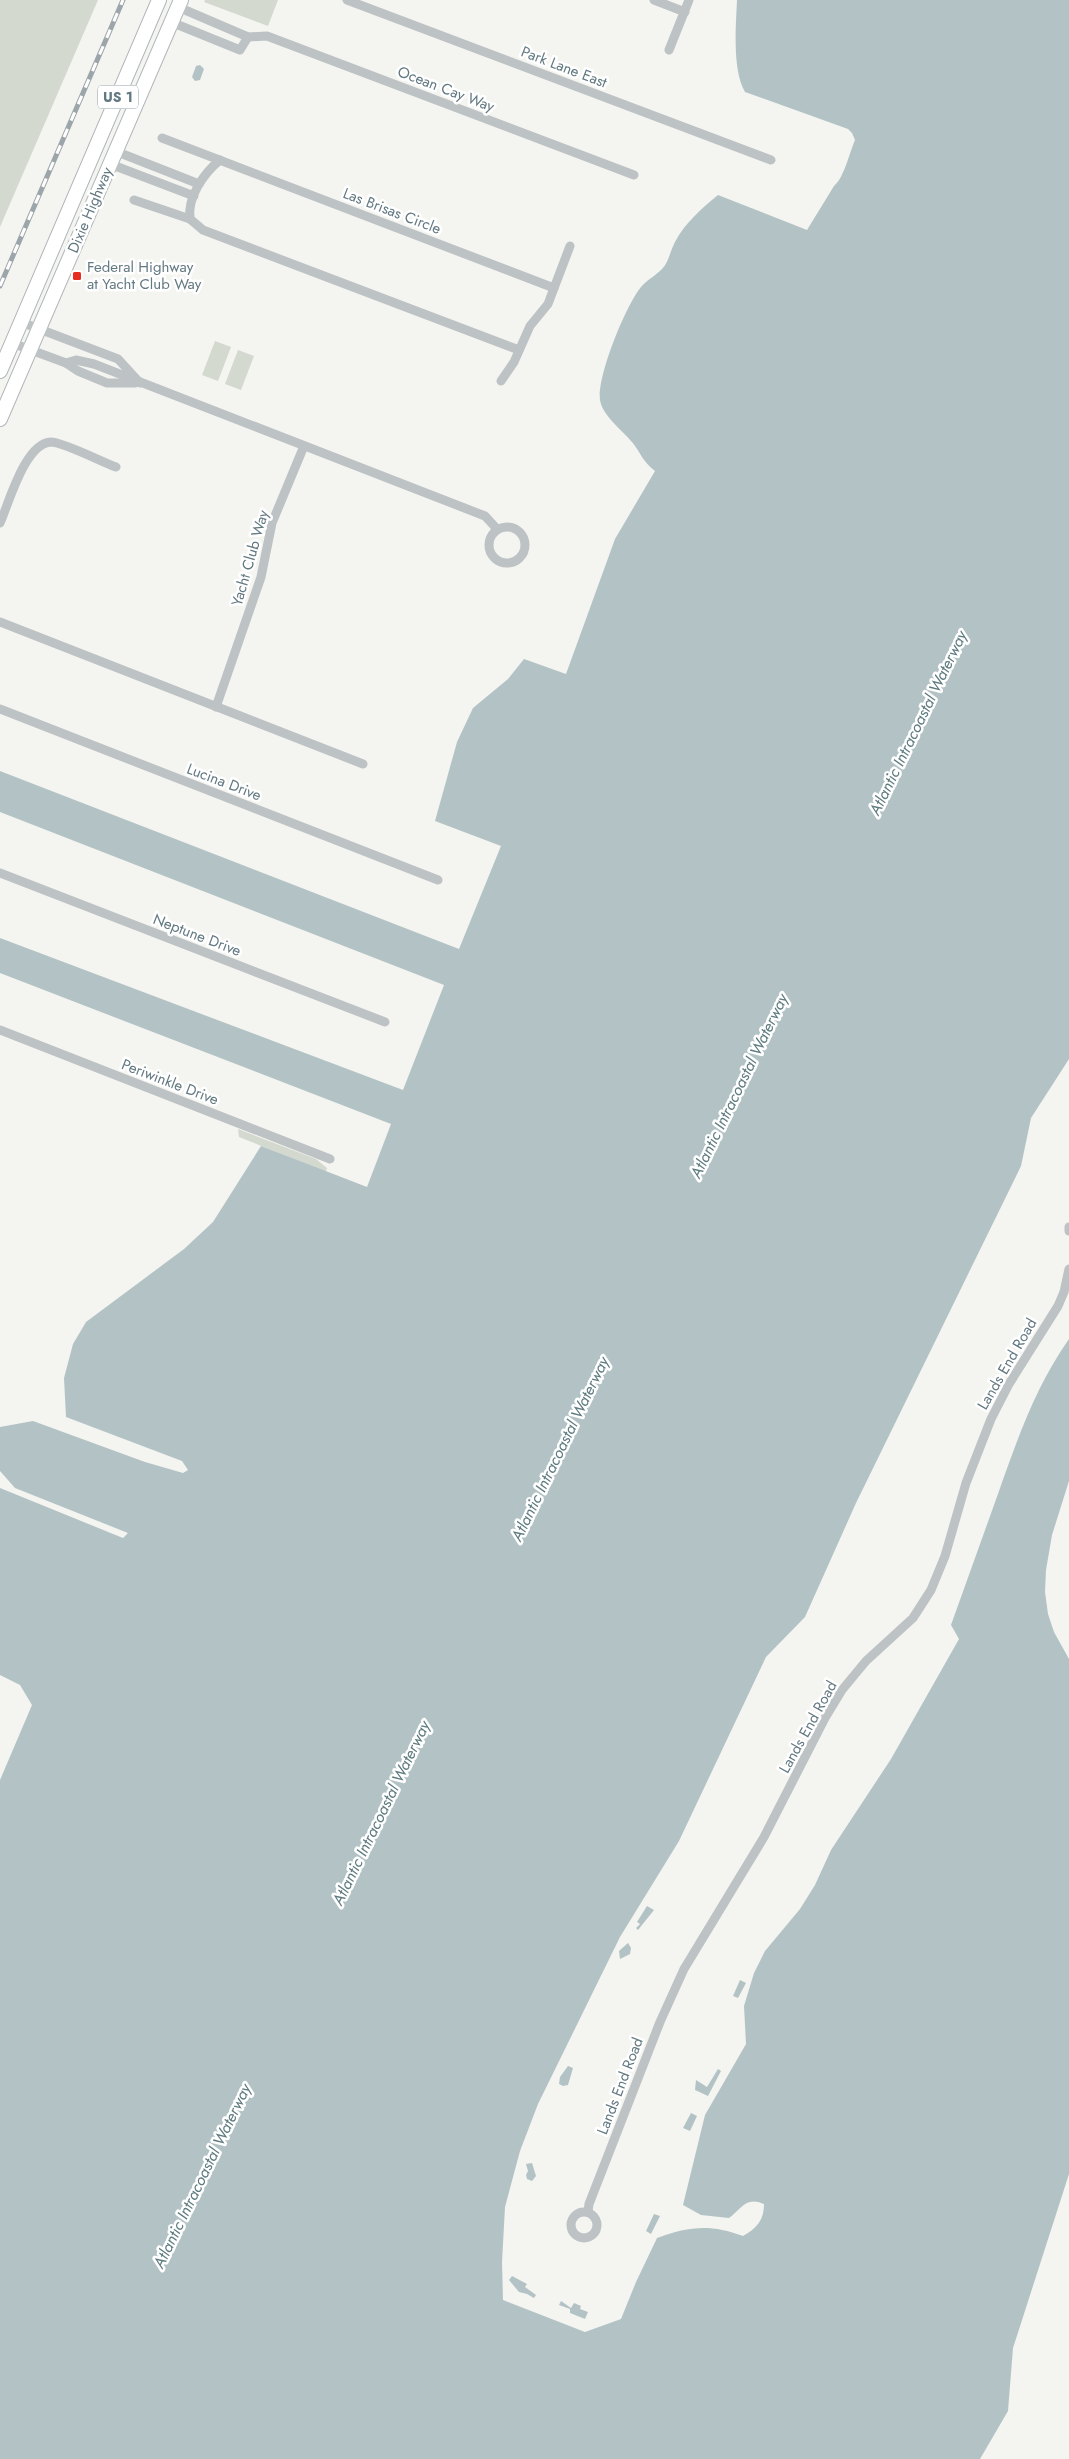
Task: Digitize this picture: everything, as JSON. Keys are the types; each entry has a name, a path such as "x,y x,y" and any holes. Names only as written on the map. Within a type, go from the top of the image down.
{"main road":[{"name":"Dixie Highway","path":"0,371 159,0"},
{"name":"Dixie Highway","path":"0,419 179,4"}],"street":[{"name":"Park Lane East","path":"347,0 771,160"},
{"path":"654,0 685,12"},
{"path":"669,50 689,0"},
{"name":"Ocean Cay Way","path":"179,4 248,37 267,36 634,175"},
{"path":"172,22 240,50 248,37"},
{"name":"Las Brisas Circle","path":"162,138 554,288"},
{"path":"113,157 199,184"},
{"path":"113,157 194,196"},
{"path":"190,219 189,211 199,184 220,160"},
{"path":"134,200 190,219 203,230 519,350"},
{"path":"501,381 530,326 548,304 570,246"},
{"path":"21,322 118,359 140,383"},
{"path":"12,343 66,363 107,383 140,383"},
{"path":"88,375 100,352"},
{"path":"66,363 76,360 94,364 485,516 497,529"},
{"path":"0,523 29,454 40,444 52,442 116,467"},
{"name":"Yacht Club Way","path":"216,707 261,577 272,523 304,446"},
{"path":"509,526 521,532 526,543 519,559 507,563 496,559 492,555 489,544 490,538 497,529 509,526"},
{"path":"0,622 363,764"},
{"name":"Lucina Drive","path":"0,709 438,880"},
{"name":"Neptune Drive","path":"0,873 385,1022"},
{"name":"Periwinkle Drive","path":"0,1030 330,1159"},
{"name":"Lands End Road","path":"588,2212 589,2204 649,2050 684,1969 764,1837 825,1718 842,1690 866,1661 912,1618 931,1590 945,1556 972,1465 991,1419 1009,1384 1058,1306 1064,1292 1069,1269"}],"shaded area":[{"path":"0,0 98,0 0,227"},
{"path":"205,0 278,0 268,26 204,2"},
{"path":"215,341 231,347 218,381 202,375"},
{"path":"238,350 254,356 241,390 225,384"},
{"path":"238,1129 316,1159 327,1168 326,1172 239,1137"}],"water":[{"name":"Atlantic Intracoastal Waterway","path":"737,0 1069,0 1069,1059 1031,1118 1021,1166 856,1503 805,1617 766,1657 679,1841 620,1937 538,2104 520,2151 505,2207 502,2262 503,2300 585,2332 621,2319 657,2238 679,2231 700,2228 721,2230 743,2236 759,2223 763,2215 764,2204 758,2202 748,2202 729,2218 701,2215 683,2205 705,2115 746,2044 744,2006 754,1973 765,1951 800,1909 815,1885 831,1850 891,1759 959,1639 951,1625 1013,1451 1037,1394 1069,1339 1069,1481 1052,1535 1046,1570 1045,1592 1048,1614 1054,1632 1069,1659 1069,2174 1013,2348 1008,2411 980,2459 0,2459 0,1780 32,1705 20,1685 0,1675 0,1488 123,1538 128,1533 15,1488 0,1471 0,1427 33,1421 145,1462 183,1473 188,1470 182,1461 66,1417 64,1378 73,1344 86,1322 184,1249 213,1222 261,1146 367,1187 391,1124 0,973 0,938 403,1090 444,985 0,812 0,771 459,949 501,846 435,821 457,742 473,708 508,679 524,659 566,674 615,539 655,471 644,460 632,442 608,417 600,400 600,389 608,358 628,309 641,287 664,266 675,242 689,222 718,195 807,230 841,177 855,140 848,129 745,92 736,60"},
{"path":"200,65 204,69 200,80 195,81 192,77 196,66"},
{"path":"647,1906 654,1910 638,1930 636,1928 640,1924 637,1922"},
{"path":"628,1943 631,1948 630,1954 620,1959 619,1951"},
{"path":"740,1980 746,1983 738,1998 733,1996"},
{"path":"568,2066 573,2068 568,2085 563,2086 559,2084 560,2077"},
{"path":"718,2069 721,2071 708,2096 695,2090 696,2080 707,2087"},
{"path":"691,2113 697,2116 690,2131 683,2128"},
{"path":"532,2163 536,2176 532,2181 527,2179 528,2171 526,2164"},
{"path":"654,2214 660,2216 651,2234 646,2231"},
{"path":"512,2276 527,2284 525,2287 536,2295 534,2298 519,2292 509,2280"},
{"path":"561,2301 571,2308 574,2303 581,2306 580,2309 588,2312 585,2319 570,2313 570,2309 559,2305"}],"railway":[{"path":"0,286 123,0"}],"place":[{"name":"Federal Highway at Yacht Club Way","path":"77,276"}]}
